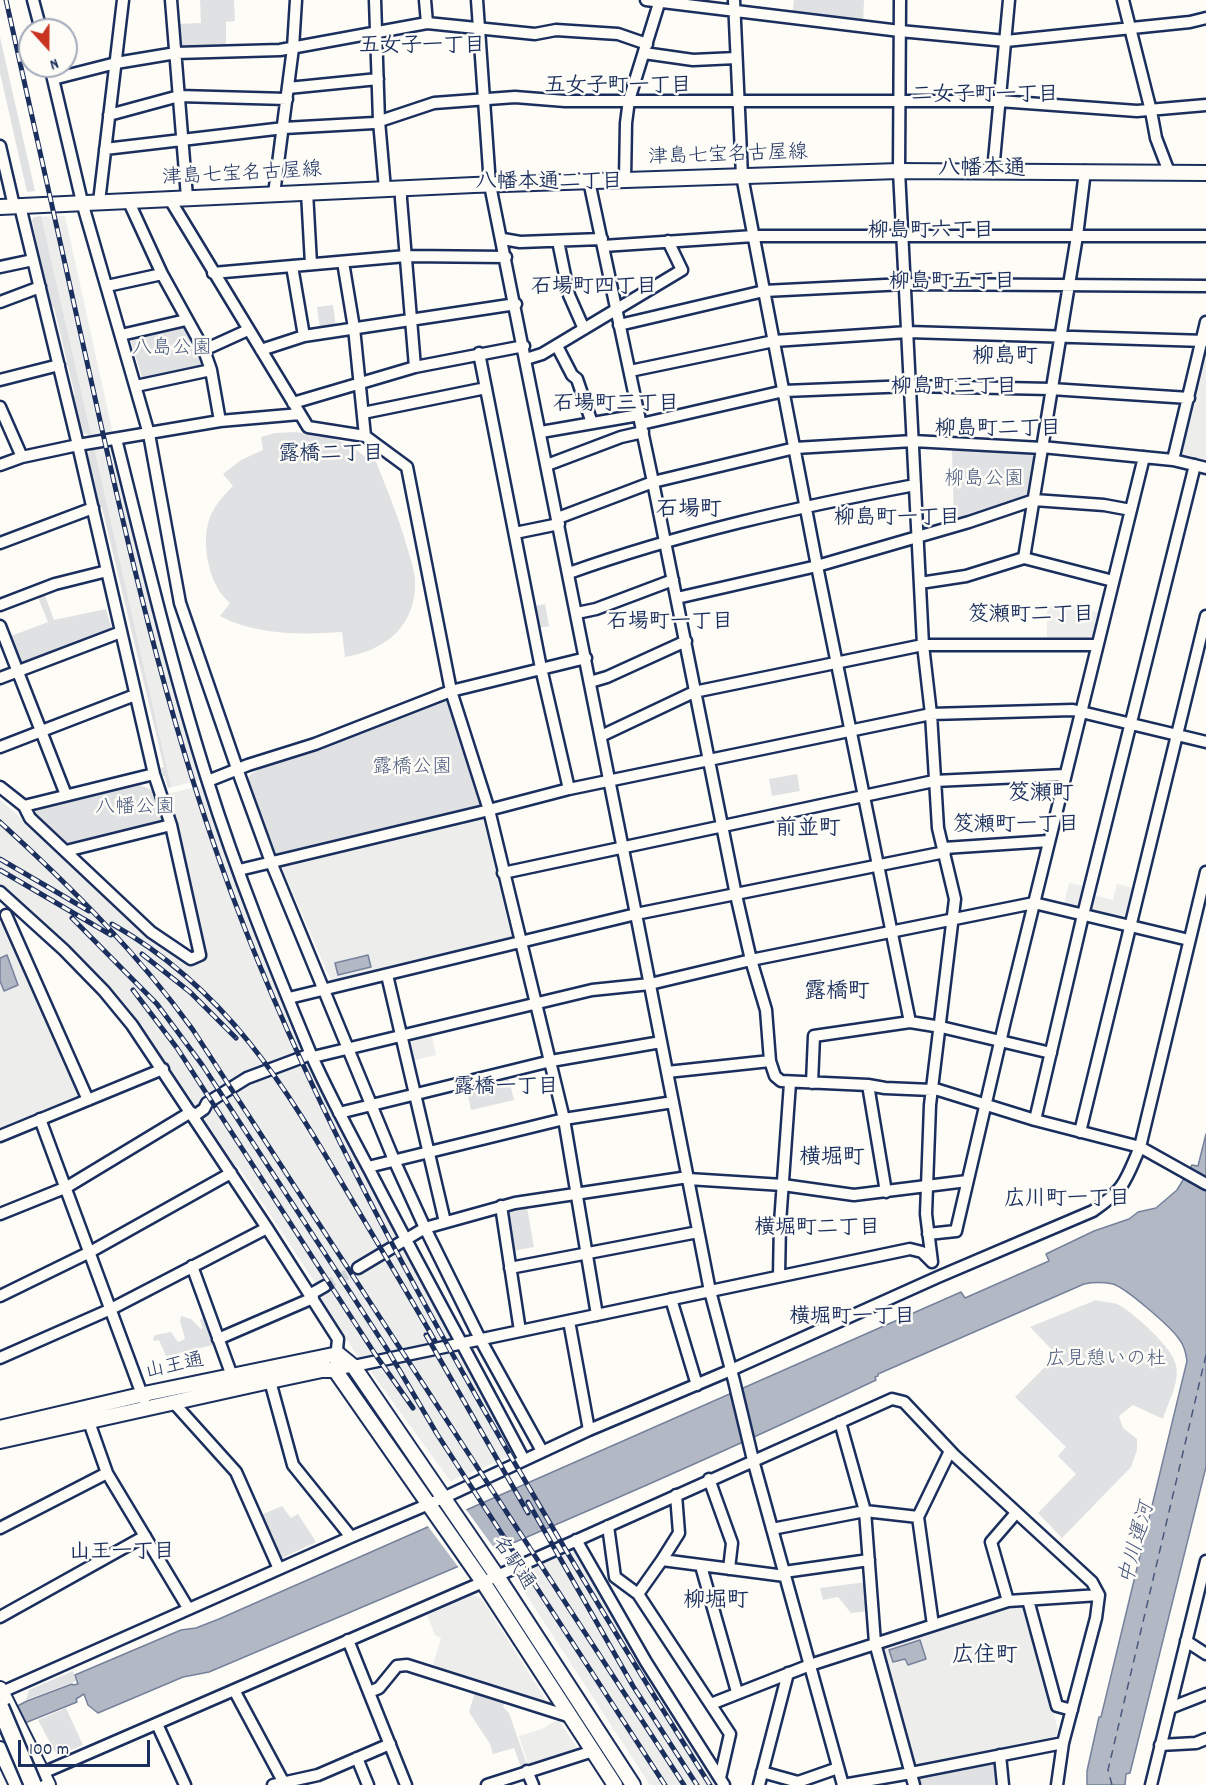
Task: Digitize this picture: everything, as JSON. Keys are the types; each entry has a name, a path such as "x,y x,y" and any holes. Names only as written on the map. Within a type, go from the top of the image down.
{"highway":[{"path":"2,1698 30,1783"},
{"path":"0,1722 30,1783"}],"main road":[{"name":"津島七宝名古屋線","path":"11,206 625,179 899,171 1206,173"},
{"path":"338,1354 354,1367"},
{"name":"山王通","path":"0,1441 89,1422 145,1401 232,1376 338,1354"},
{"name":"名駅通","path":"354,1367 485,1558 633,1785"},
{"name":"山王通","path":"0,1428 145,1401 173,1402 322,1370 335,1370"},
{"name":"名駅通","path":"335,1370 483,1582 615,1785"},
{"path":"0,1749 9,1769 30,1783 34,1758 2,1698"}],"street":[{"path":"38,18 34,0 41,0"},
{"path":"99,202 123,0"},
{"path":"171,0 187,197"},
{"path":"274,194 288,93 296,0"},
{"path":"375,0 379,121 385,189"},
{"path":"425,0 427,23"},
{"path":"477,0 490,185 516,304 710,1291 753,1460 843,1785 1063,1743"},
{"path":"646,0 900,31 1006,41 1190,22 1206,18"},
{"path":"734,0 742,176 836,663 910,1022"},
{"path":"900,0 899,171 923,645 931,714 938,828 956,899 932,1089 927,1186 928,1234 932,1262 938,1277"},
{"path":"993,171 1009,0"},
{"path":"1123,0 1156,138 1169,172"},
{"path":"625,179 626,123 629,100 660,1"},
{"path":"542,1451 480,1339 394,1160 271,862 237,770 184,617 149,434 82,202 53,79 116,63 176,53 280,50 427,23 535,34 556,30 618,34 646,48 693,60 736,58"},
{"path":"109,115 179,96 288,93 378,79"},
{"path":"105,149 284,128 379,121 434,103 515,97 565,101 999,101 1137,111 1206,105"},
{"path":"0,146 11,206 33,260 40,287 135,695 154,774 171,825 200,956 191,959 151,932 30,818 24,806 0,787"},
{"path":"1024,558 1077,236 1085,171"},
{"path":"589,181 686,641 694,692 736,895 751,960 766,1010 770,1061 775,1076 781,1081 790,1083 932,1089 1035,1120 1140,1147 1206,1184"},
{"path":"401,188 415,368"},
{"path":"307,192 311,264"},
{"path":"169,198 308,427 365,436 407,467 451,691 489,810 564,1119 597,1315"},
{"path":"128,200 162,274 204,350 211,370 220,421"},
{"path":"502,239 520,242 602,242 754,236 1206,236"},
{"path":"558,241 569,295 584,329"},
{"path":"526,359 557,346 682,270 668,241"},
{"path":"213,273 405,256 506,257"},
{"path":"0,267 33,260"},
{"path":"343,262 354,328 365,436"},
{"path":"292,266 304,336"},
{"path":"107,286 162,274"},
{"path":"619,325 765,291 905,284 1206,286"},
{"path":"0,302 40,287"},
{"path":"261,350 304,336 516,304"},
{"path":"121,335 186,320"},
{"path":"1173,460 1204,340 1206,322"},
{"path":"204,350 248,330"},
{"path":"630,371 774,341 908,332 1204,340"},
{"path":"293,403 415,368 479,353 524,346"},
{"path":"557,346 577,380 592,423"},
{"path":"479,353 541,668 569,789"},
{"path":"0,380 59,365"},
{"path":"136,386 211,370"},
{"path":"541,432 592,423 641,424 784,391 910,386 1051,389 1189,398"},
{"path":"363,413 486,388"},
{"path":"0,406 22,457"},
{"path":"0,465 22,457 78,445 220,421 300,414"},
{"path":"547,465 621,437 641,424"},
{"path":"116,439 162,622 208,781 270,955 339,1113 524,1460"},
{"path":"515,534 559,521 653,482 795,448 914,441 1042,448 1144,457 1173,460 1201,467 1131,723 1035,1120"},
{"path":"928,1234 956,1231 1049,840 1144,457"},
{"path":"569,573 665,541 806,506 915,485"},
{"path":"677,598 817,566 1034,500 1104,505 1131,510"},
{"path":"0,543 93,508"},
{"path":"920,583 966,576 1024,558 1113,581"},
{"path":"0,605 55,584 107,572"},
{"path":"577,613 596,609 673,580"},
{"path":"1080,1132 1206,616"},
{"path":"162,622 184,617"},
{"path":"0,626 66,795"},
{"path":"0,678 121,632"},
{"path":"590,682 607,677 686,641"},
{"path":"601,736 694,692 923,645 1097,645"},
{"path":"208,781 248,765 315,744 451,691 585,658"},
{"path":"0,747 135,695"},
{"path":"239,870 569,789 931,714 1081,711 1206,742"},
{"path":"24,806 154,774"},
{"path":"503,873 934,781 1065,776"},
{"path":"66,851 171,825"},
{"path":"289,998 636,914 945,850 1049,840"},
{"path":"2,1698 188,1608 428,1505 589,1430 1093,1211 1115,1196 1125,1184 1140,1147 1206,872"},
{"path":"0,892 64,950 104,991 132,1025 163,1069 338,1339 335,1370 910,1249 922,1252 932,1262"},
{"path":"0,1214 67,1187 204,1109 207,1103 248,1078 312,1055 402,1037 535,1002 591,990 650,984 751,960 1034,903 1189,940"},
{"path":"16,906 3,916 88,1100"},
{"path":"387,975 445,1222"},
{"path":"812,1083 814,1036 910,1022 1051,1053"},
{"path":"339,1113 551,1061 661,1042"},
{"path":"667,1072 770,1061"},
{"path":"0,1136 163,1069"},
{"path":"779,1276 780,1223 790,1083"},
{"path":"868,1085 886,1192"},
{"path":"368,1167 564,1119 673,1102"},
{"path":"40,1119 145,1401"},
{"path":"0,1296 90,1252 231,1173"},
{"path":"358,1268 425,1228 501,1206 688,1178 783,1185 854,1196 967,1181"},
{"path":"501,1206 520,1331"},
{"path":"0,1358 111,1309 267,1228"},
{"path":"510,1268 698,1232"},
{"path":"192,1266 232,1376"},
{"path":"218,1339 312,1296 325,1286"},
{"path":"671,1299 697,1385"},
{"path":"569,1321 589,1430"},
{"path":"270,1381 293,1465 351,1537"},
{"path":"30,1783 157,1724 497,1576 709,1479 887,1401 899,1400 904,1402 950,1451 1092,1582 1099,1595 1096,1618 1063,1743 1057,1785"},
{"path":"173,1402 236,1472 279,1569"},
{"path":"89,1422 107,1473 188,1608"},
{"path":"840,1422 865,1511 875,1642 914,1785"},
{"path":"933,1625 918,1518 950,1451"},
{"path":"0,1528 107,1473"},
{"path":"709,1479 732,1543 729,1569"},
{"path":"638,1594 679,1533 676,1494"},
{"path":"772,1529 865,1511 918,1518"},
{"path":"1008,1601 991,1542 1016,1513"},
{"path":"608,1526 615,1577 638,1594 730,1734 722,1782"},
{"path":"0,1617 145,1536"},
{"path":"576,1540 646,1662 722,1782"},
{"path":"662,1560 785,1574 869,1560"},
{"path":"1151,1785 1186,1641 1202,1591 1206,1561"},
{"path":"701,1566 737,1692"},
{"path":"711,1704 737,1692 875,1642 1008,1601 1099,1595"},
{"path":"1028,1600 1057,1706 1072,1710"},
{"path":"348,1640 406,1785"},
{"path":"1186,1641 1206,1654"},
{"path":"369,1692 379,1688 397,1666 407,1665 571,1717"},
{"path":"759,1785 788,1673"},
{"path":"234,1690 281,1784 318,1775 390,1744"},
{"path":"1170,1708 1206,1694"},
{"path":"157,1724 185,1785"},
{"path":"1160,1745 1196,1743 1206,1739"},
{"path":"487,1785 593,1751"},
{"path":"1000,1755 1003,1785"},
{"path":"357,1758 368,1785"},
{"path":"762,1772 798,1782 838,1768"},
{"path":"527,1771 533,1785"}],"shaded area":[{"path":"65,216 113,434 88,435 80,432 72,397 75,395 54,307 51,307 32,220 34,217"},
{"path":"1206,344 1206,463 1179,457"},
{"path":"115,445 204,779 168,788 161,768 164,767 102,507 98,507 86,455 94,448"},
{"path":"1047,606 1072,606 1101,613 1094,639 1047,641"},
{"path":"206,785 306,1050 198,1107 192,1107 190,1098 131,1014 92,970 30,909 0,884 0,800 192,963 204,958 166,794"},
{"path":"481,817 512,939 332,983 282,868 283,865"},
{"path":"1069,883 1088,887 1080,909 1064,905"},
{"path":"1117,884 1134,888 1127,919 1090,912 1093,895 1113,900"},
{"path":"3,923 79,1094 78,1097 0,1129 0,924"},
{"path":"7,955 18,985 4,991 0,981 0,958"},
{"path":"368,955 371,967 338,975 335,963"},
{"path":"431,1032 436,1055 412,1061 408,1038"},
{"path":"310,1061 457,1338 359,1359 319,1296 328,1291 325,1286 318,1287 238,1166 235,1167 202,1117 202,1113 242,1085 286,1067 295,1068"},
{"path":"1206,1134 1206,1467 1130,1773 1126,1774 1125,1785 1087,1785 1087,1771 1187,1361 1181,1341 1158,1317 1119,1287 1102,1283 1084,1284 878,1374 875,1377 876,1380 711,1457 209,1672 183,1677 98,1713 88,1705 84,1694 76,1699 77,1702 0,1733 0,1715 27,1701 72,1684 78,1684 75,1675 181,1630 196,1628 219,1619 961,1292 965,1298 1049,1261 1046,1254 1094,1231 1129,1219 1138,1212 1156,1208 1177,1190 1192,1165 1198,1166"},
{"path":"462,1350 518,1453 451,1482 371,1372"},
{"path":"576,1549 722,1785 650,1785 514,1576"},
{"path":"472,1595 481,1598 546,1700 542,1706 431,1671 441,1638 435,1635 427,1615"},
{"path":"1006,1608 1027,1609 1058,1730 1055,1739 917,1769 880,1651 883,1648"},
{"path":"920,1640 926,1659 908,1665 905,1659 893,1662 889,1650"},
{"path":"558,1719 580,1752 529,1768 519,1736 542,1729"}],"green space":[{"path":"200,0 234,0 235,21 226,22 226,46 182,48 179,45 177,24 201,23"},
{"path":"794,0 864,0 863,23 792,16"},
{"path":"0,37 35,191 27,192 0,73"},
{"path":"41,216 91,435 80,432 72,397 75,395 54,307 51,307 32,220 34,217"},
{"path":"333,305 336,327 320,329 317,307"},
{"name":"八島公園","path":"182,325 188,328 206,364 202,367 146,379 142,377 131,342 134,336"},
{"path":"296,432 342,442 365,457 372,451 412,563 415,579 414,595 411,610 405,622 397,633 386,641 360,654 345,657 342,632 295,633 263,630 220,616 230,603 223,596 212,576 206,541 211,515 233,486 223,474 241,460 263,450 261,437 275,433"},
{"path":"94,448 171,787 168,788 161,768 164,767 102,507 98,507 86,455"},
{"name":"柳島公園","path":"952,448 1034,452 1036,456 1030,498 954,523"},
{"path":"44,593 54,620 106,609 112,630 24,664 21,662 11,636 48,622 37,595"},
{"path":"545,604 549,626 538,628 534,606"},
{"name":"露橋公園","path":"445,700 449,703 480,806 279,855 276,853 247,779 251,774 265,766 312,752"},
{"path":"797,774 800,791 772,796 769,779"},
{"name":"八幡公園","path":"140,785 154,791 164,819 162,825 66,847 33,816 37,810"},
{"path":"508,1076 514,1100 471,1110 466,1086"},
{"path":"527,1207 534,1247 512,1251 506,1214 510,1210"},
{"name":"広見憩いの杜","path":"1096,1300 1119,1305 1152,1332 1173,1358 1177,1372 1176,1379 1163,1419 1133,1405 1119,1416 1123,1428 1137,1439 1137,1450 1131,1467 1062,1538 1038,1513 1076,1474 1058,1456 1066,1447 1015,1397 1055,1357 1054,1352 1030,1327"},
{"path":"181,1316 191,1319 201,1329 203,1328 200,1320 203,1318 213,1345 166,1356 159,1340 154,1341 153,1338 155,1335 171,1332 178,1342 185,1339 180,1321"},
{"path":"282,1506 291,1518 298,1514 316,1542 282,1558 278,1556 261,1515"},
{"path":"866,1582 868,1611 851,1613 838,1597 823,1600 820,1588"},
{"path":"73,1671 76,1681 26,1700 29,1690"},
{"path":"475,1692 506,1700 503,1707 509,1713 528,1768 522,1770 514,1748 493,1754 490,1744 469,1712"},
{"path":"66,1708 83,1745 61,1754 55,1752 38,1720"},
{"path":"993,1760 997,1763 1000,1785 920,1785 918,1779 920,1774"}],"pier":[{"path":"465,1508 497,1552 459,1568 427,1525"}],"ferry route":[{"path":"1112,1785 1108,1770 1206,1355"}],"tunnel":[{"path":"325,1286 358,1268"}],"railway":[{"path":"6,0 106,448 149,626 181,743 219,859 246,931 306,1071 410,1276 539,1505 623,1646 710,1785"},
{"path":"0,822 102,921 149,973 193,1030 684,1785"},
{"path":"0,859 89,911"},
{"path":"0,870 111,935"},
{"path":"72,918 157,1004 203,1066 387,1349 437,1434 665,1785"},
{"path":"112,924 153,950 189,978 250,1043 301,1116 435,1341"},
{"path":"142,954 190,992 236,1038"},
{"path":"133,990 177,1048 375,1354 413,1408"},
{"path":"426,1335 528,1513"},
{"path":"528,1502 633,1686 697,1785"}],"district":[{"name":"五女子一丁目","path":"422,48"},
{"name":"五女子町一丁目","path":"618,88"},
{"name":"二女子町一丁目","path":"985,97"},
{"name":"八幡本通","path":"982,171"},
{"name":"八幡本通二丁目","path":"549,184"},
{"name":"柳島町六丁目","path":"931,233"},
{"name":"柳島町五丁目","path":"952,284"},
{"name":"石場町四丁目","path":"594,289"},
{"name":"柳島町","path":"1005,359"},
{"name":"柳島町三丁目","path":"954,389"},
{"name":"石場町三丁目","path":"616,406"},
{"name":"柳島町二丁目","path":"998,431"},
{"name":"露橋二丁目","path":"331,456"},
{"name":"石場町","path":"689,512"},
{"name":"柳島町一丁目","path":"897,520"},
{"name":"笈瀬町二丁目","path":"1031,617"},
{"name":"石場町一丁目","path":"670,624"},
{"name":"笈瀬町","path":"1041,796"},
{"name":"笈瀬町一丁目","path":"1016,827"},
{"name":"前並町","path":"808,831"},
{"name":"露橋町","path":"837,994"},
{"name":"露橋一丁目","path":"506,1089"},
{"name":"横堀町","path":"832,1160"},
{"name":"広川町一丁目","path":"1067,1201"},
{"name":"横堀町二丁目","path":"817,1230"},
{"name":"横堀町一丁目","path":"852,1319"},
{"name":"山王一丁目","path":"122,1554"},
{"name":"柳堀町","path":"716,1603"},
{"name":"広住町","path":"985,1658"}],"water label":[{"name":"中川運河","path":"1139,1544"}]}
